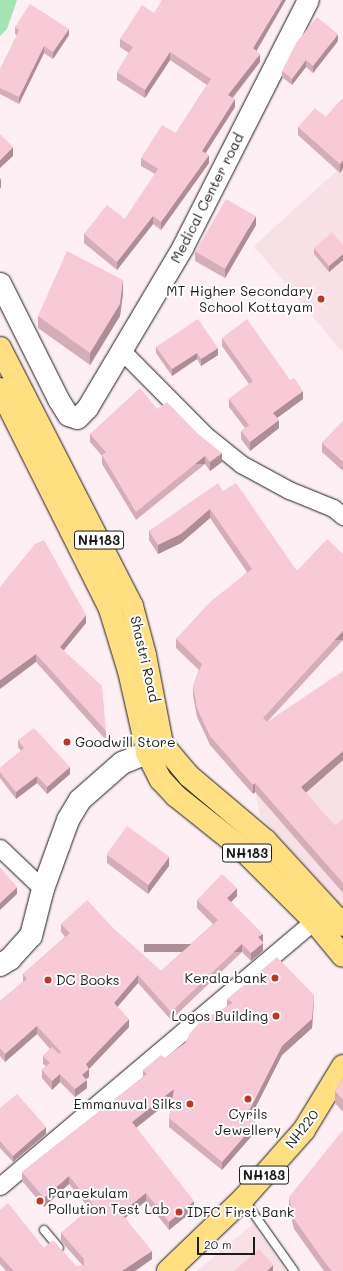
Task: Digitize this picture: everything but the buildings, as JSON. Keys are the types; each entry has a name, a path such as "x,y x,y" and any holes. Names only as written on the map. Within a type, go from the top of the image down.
{"highway":[{"name":"Shastri Road","path":"0,348 132,606 147,662 154,750 189,776 266,842 343,925"},
{"name":"Shastri Road","path":"0,389 110,609 154,750 161,780 176,796 240,847 314,921 343,956"},
{"name":"NH220","path":"168,1271 243,1199 304,1130 343,1066"}],"main road":[{"path":"0,964 10,959 31,936 43,889 68,820 80,800 122,763 154,750"}],"street":[{"name":"Medical Center road","path":"0,283 42,370 68,415 77,418 87,408 120,349 184,246 308,0"},
{"path":"120,349 204,434 241,464 289,490 333,508 343,516"},
{"path":"0,848 43,889"},
{"path":"0,1186 314,921"}],"lane":[{"path":"243,1199 294,1271"},
{"path":"44,1230 64,1253"}],"shaded area":[{"name":"MT Higher Secondary School Kottayam","path":"343,165 343,353 254,246"},
{"path":"343,718 343,907 260,816 256,795"},
{"path":"253,1224 286,1271 197,1271"}],"green space":[{"path":"0,0 17,0 7,29 0,36"}],"place":[{"name":"MT Higher Secondary School Kottayam","path":"321,299"},
{"name":"Goodwill Store","path":"67,742"},
{"name":"Kerala bank","path":"275,978"},
{"name":"DC Books","path":"48,980"},
{"name":"Logos Building","path":"276,1016"},
{"name":"Cyrils Jewellery","path":"248,1099"},
{"name":"Emmanuval Silks","path":"190,1104"},
{"name":"Paraekulam Pollution Test Lab","path":"40,1201"},
{"name":"IDFC First Bank","path":"179,1212"}]}
